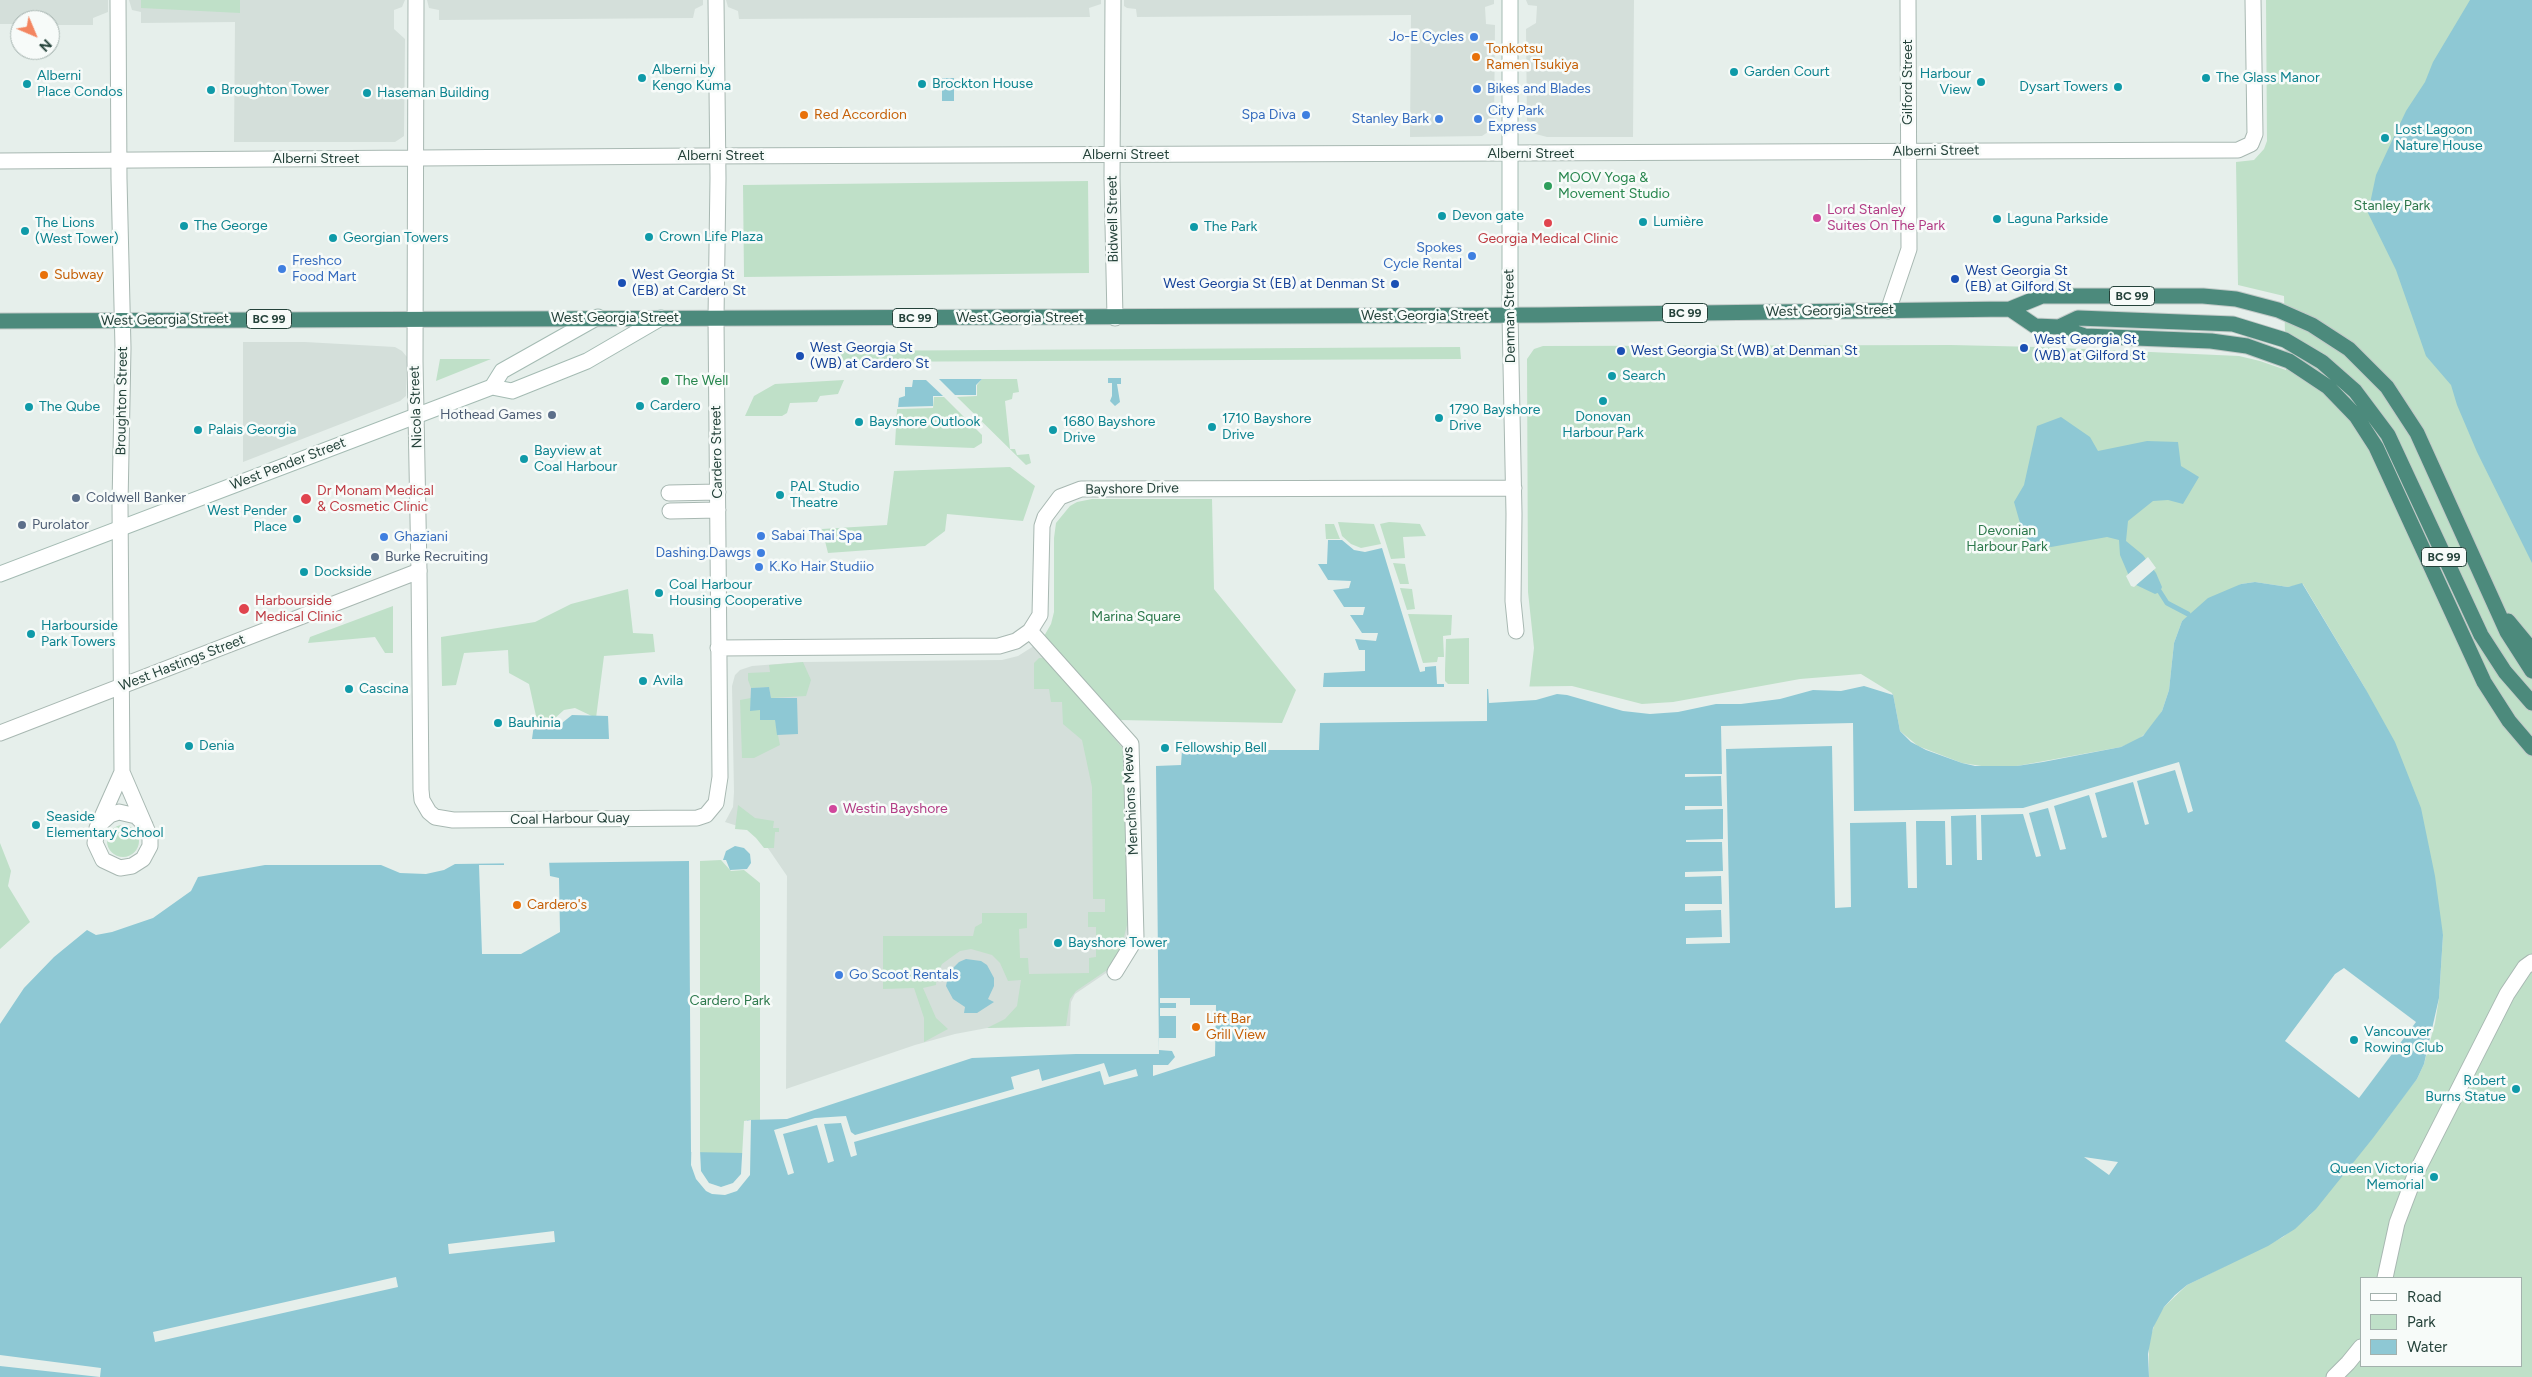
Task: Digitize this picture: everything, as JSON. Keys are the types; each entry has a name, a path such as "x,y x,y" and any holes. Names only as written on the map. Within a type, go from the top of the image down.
{"highway":[{"name":"West Georgia Street","path":"0,321 598,317 1115,318 1888,311 2010,309 2042,296 2203,296 2257,304 2282,311 2331,336 2372,371 2394,396 2414,428 2493,602"},
{"name":"BC 99","path":"2010,309 2035,326 2059,327 2078,318 2233,324 2285,340 2322,362 2347,383 2367,404 2396,449 2480,636 2505,672 2532,703"},
{"path":"2059,327 2085,336 2234,343 2282,357 2305,370 2328,387 2350,409 2367,432 2384,463 2484,682 2509,721 2532,748"},
{"name":"BC 99","path":"2493,602 2516,650 2532,671"},
{"path":"2493,602 2532,650"}],"street":[{"name":"Broughton Street","path":"118,0 118,160 122,320 120,528 122,772 97,828 94,843 99,856 108,864 120,868 132,866 143,859 150,846 148,829 122,772"},
{"name":"Nicola Street","path":"416,0 416,415 421,790 422,800 429,812"},
{"name":"Cardero Street","path":"710,812 716,803 720,777 716,318 716,0"},
{"name":"Bidwell Street","path":"1113,0 1112,155 1115,318"},
{"name":"Denman Street","path":"1510,0 1510,315 1514,488 1513,601 1516,631"},
{"name":"Gilford Street","path":"1888,311 1909,249 1908,0"},
{"name":"Alberni Street","path":"0,161 2238,150 2251,144 2255,134 2253,0"},
{"path":"492,387 502,371 598,317"},
{"name":"West Pender Street","path":"0,574 492,387 512,391 587,361 661,318"},
{"name":"Bayshore Drive","path":"1030,631 1040,615 1042,526 1045,517 1060,498 1081,489 1514,488"},
{"path":"669,493 718,492"},
{"path":"670,511 718,510"},
{"name":"West Hastings Street","path":"0,734 419,571"},
{"path":"718,648 999,646 1016,641 1030,631"},
{"name":"Menchions Mews","path":"1030,631 1131,744 1136,938 1115,972"},
{"path":"97,828 102,820 119,812 136,816 148,829"},
{"name":"Coal Harbour Quay","path":"429,812 435,817 453,820 697,818 710,812"},
{"path":"2385,1277 2397,1223 2416,1173 2507,994 2525,967 2532,962"},
{"path":"2334,1377 2360,1348"}],"shaded area":[{"path":"0,0 108,0 108,12 93,18 93,25 60,25 60,10 10,10 10,24 0,24"},
{"path":"129,0 405,0 402,7 394,10 394,29 405,39 404,136 395,142 234,142 235,22 141,23 141,12 132,10"},
{"path":"427,0 703,0 703,5 695,9 693,18 439,20 439,10 429,8"},
{"path":"726,0 1101,0 1101,4 1089,8 1090,17 739,19 738,11 728,7"},
{"path":"1124,0 1494,0 1494,4 1485,7 1486,24 1495,25 1494,128 1482,136 1410,137 1411,15 1137,17 1136,9 1124,6"},
{"path":"1526,0 1634,0 1633,137 1547,137 1532,133 1527,123 1526,29 1536,23 1537,6 1528,5"},
{"path":"243,342 305,342 395,347 407,357 406,396 400,401 243,462"},
{"path":"1037,644 1126,749 1129,927 1122,948 1106,973 1075,994 1071,1002 1070,1026 987,1028 955,1034 915,1045 786,1089 787,876 761,838 750,830 725,822 733,807 732,686 735,675 740,670 752,666 803,662 1002,660 1018,656"}],"green space":[{"path":"141,0 240,0 240,13 141,8"},
{"path":"2266,0 2532,0 2532,1377 2149,1377 2149,1341 2157,1317 2164,1307 2187,1285 2283,1237 2310,1215 2417,1079 2424,1064 2435,1023 2439,998 2443,935 2365,688 2303,584 2288,587 2255,582 2241,584 2182,621 2174,643 2169,690 2162,711 2151,728 2138,740 2121,747 2017,766 1988,767 1962,763 1918,746 1900,731 1893,694 1642,706 1529,690 1534,648 1528,592 1527,359 1534,349 1543,346 1951,345 2039,347 2239,356 2286,370 2284,296 2238,285 2236,162 2254,160 2264,149 2267,141"},
{"path":"1088,181 1089,273 744,277 743,185"},
{"path":"1460,347 1461,359 837,362 837,351"},
{"path":"440,359 491,359 436,381"},
{"path":"982,379 1017,379 1019,392 1013,393 1012,399 1005,401 1010,449 1015,449 1017,455 1029,454 1031,463 1026,465 957,397 977,396 977,385"},
{"path":"844,380 838,394 820,396 817,402 790,403 787,413 782,416 745,416 754,396 775,384"},
{"path":"934,397 944,397 982,435 982,443 974,448 895,445 897,409 933,408"},
{"path":"1010,467 1035,486 1023,521 947,514 945,531 925,546 828,553 822,529 887,525 894,471"},
{"name":"Marina Square","path":"1092,499 1212,499 1214,589 1296,690 1282,723 1118,720 1043,638 1051,624 1054,612 1054,538 1056,523 1070,506 1077,502"},
{"path":"1338,522 1374,524 1381,544 1361,548 1351,544 1342,536"},
{"path":"1389,522 1420,524 1426,536 1403,537 1405,558 1391,559 1380,524"},
{"path":"1325,524 1334,524 1340,539 1326,539"},
{"path":"1393,563 1405,564 1409,584 1400,584"},
{"path":"1400,588 1412,589 1415,609 1407,610"},
{"path":"628,589 633,633 653,634 655,652 604,656 596,718 575,708 564,710 554,719 541,721 536,716 529,684 509,673 508,650 464,653 456,685 442,686 441,637 535,622 571,604"},
{"path":"393,606 393,653 385,653 375,637 308,643 310,637"},
{"path":"1408,614 1452,615 1451,635 1443,636 1444,657 1438,657 1437,662 1423,663"},
{"path":"1469,638 1469,684 1448,684 1445,681 1446,639"},
{"path":"1039,658 1047,658 1124,750 1127,925 1122,945 1107,970 1076,991 1070,999 1066,1026 987,1028 1005,1019 1017,1006 1021,980 1008,981 1000,963 992,955 971,949 960,951 942,964 937,974 936,985 923,988 936,1018 948,1029 924,1042 924,1018 914,988 883,989 883,936 973,936 975,927 982,923 982,913 1027,913 1027,928 1019,929 1020,958 1028,958 1029,974 1089,973 1089,958 1096,957 1096,927 1088,927 1088,912 1105,912 1105,899 1093,899 1092,787 1082,740 1063,724 1062,702 1051,702 1049,689 1034,689 1034,663"},
{"path":"803,662 811,680 806,696 771,698 769,687 751,688 748,673 770,672 769,665"},
{"path":"751,698 750,710 760,710 775,720 780,745 754,758 742,758 740,700"},
{"path":"738,805 755,818 774,821 773,828 779,828 779,832 775,832 774,848 764,848 747,830 735,829"},
{"path":"123,825 135,829 139,841 135,853 123,857 111,853 107,841 111,829"},
{"path":"0,843 11,871 8,886 30,922 0,949"},
{"name":"Cardero Park","path":"721,860 731,871 744,870 760,883 760,1121 747,1120 744,1153 700,1153 700,861"}],"water":[{"path":"2470,0 2532,0 2532,563 2477,452 2457,405 2451,385 2426,356 2396,270 2368,213 2376,175 2406,111 2425,82 2433,62"},
{"path":"942,78 954,78 954,101 942,101"},
{"path":"1108,378 1121,378 1121,384 1117,384 1120,402 1115,406 1110,401 1112,383 1108,383"},
{"path":"939,379 982,379 976,385 976,395 955,395"},
{"path":"913,380 926,380 943,396 933,396 933,406 898,407 899,398 905,396 905,387 912,387"},
{"path":"2061,417 2090,437 2098,451 2147,441 2178,442 2181,466 2199,477 2183,504 2168,500 2153,501 2128,521 2126,541 2143,555 2156,573 2162,587 2160,592 2155,594 2132,583 2120,555 2119,540 2107,537 2051,547 2029,541 2022,530 2014,502 2024,485 2037,426"},
{"path":"1328,540 1342,540 1354,550 1365,552 1382,548 1420,672 1425,671 1425,667 1436,666 1437,684 1444,684 1444,687 1323,687 1324,673 1365,671 1365,650 1359,650 1355,639 1376,641 1378,633 1362,633 1350,615 1363,615 1365,607 1344,607 1333,590 1349,588 1351,581 1328,580 1318,564 1327,564"},
{"path":"2255,582 2288,587 2302,583 2395,742 2421,808 2435,876 2443,935 2439,998 2424,1064 2417,1079 2373,1138 2316,1209 2295,1229 2268,1246 2187,1285 2175,1295 2164,1307 2153,1328 2148,1354 2149,1377 0,1377 0,1024 24,988 54,957 87,930 96,935 112,932 153,918 191,891 198,877 265,865 381,865 400,873 426,874 444,870 455,864 689,861 691,1152 744,1153 747,1120 787,1119 972,1058 1076,1054 1159,1054 1156,766 1181,765 1182,750 1319,750 1320,723 1487,721 1487,689 1572,689 1642,706 1666,705 1846,678 1893,694 1900,731 1911,742 1926,750 1975,766 2017,766 2043,762 2121,747 2143,736 2162,711 2169,690 2174,643 2182,621 2208,598 2241,584"},
{"path":"769,687 771,698 797,698 798,734 777,735 775,720 760,720 760,710 750,711 751,688"},
{"path":"572,715 608,716 609,739 532,739 535,717 540,723 548,724 555,720 562,723"},
{"path":"735,846 744,848 750,854 751,863 747,869 730,870 726,860 723,860 726,851"},
{"path":"966,959 981,961 987,965 994,978 994,986 988,999 994,1002 977,1013 964,1013 965,1007 953,999 946,986 949,972 959,962"}],"pier":[{"path":"2148,557 2156,568 2134,587 2131,586 2126,576"},
{"path":"1861,674 1893,695 1864,686 1841,691 1813,690 1780,699 1741,704 1716,704 1678,712 1650,714 1623,711 1567,695 1557,694 1536,700 1489,703 1488,687 1572,686 1642,704 1673,702 1800,679"},
{"path":"1853,723 1854,811 2023,808 2179,762 2193,811 2188,813 2175,770 2137,781 2149,824 2145,825 2133,782 2095,793 2107,837 2102,838 2089,795 2054,806 2066,849 2060,850 2048,808 2029,813 2041,856 2036,857 2023,814 1981,815 1982,860 1977,860 1976,815 1951,816 1952,865 1946,865 1945,821 1916,821 1917,888 1908,888 1906,822 1850,823 1851,907 1835,908 1832,746 1726,749 1730,943 1686,944 1686,938 1722,937 1721,910 1685,911 1685,904 1722,904 1721,876 1685,877 1685,872 1723,871 1722,842 1686,842 1686,840 1723,839 1723,809 1685,810 1685,806 1722,806 1721,776 1685,777 1685,774 1722,774 1721,726"},
{"path":"504,861 549,861 550,876 559,878 560,932 521,954 482,954 479,865 504,865"},
{"path":"2344,968 2416,1022 2359,1098 2285,1041 2335,974"},
{"name":"Lift Bar Grill View","path":"1160,998 1190,998 1190,1005 1216,1005 1215,1056 1153,1076 1153,1065 1168,1065 1175,1057 1172,1051 1159,1050 1159,1038 1176,1038 1176,1016 1160,1016 1160,1008 1176,1008 1176,1003 1160,1003"},
{"path":"1104,1063 1109,1077 1136,1069 1138,1076 1104,1085 1100,1071 854,1142 857,1155 851,1157 841,1123 824,1124 834,1161 828,1163 817,1125 783,1134 794,1173 788,1175 774,1130 815,1118 846,1116 851,1132 855,1135 1014,1089 1011,1077 1039,1069 1042,1081"},
{"path":"692,1118 694,1118 694,1150 700,1150 701,1171 709,1183 721,1187 733,1183 741,1174 744,1121 751,1120 750,1175 737,1191 725,1195 712,1194 706,1191 696,1179 691,1165"},
{"path":"2084,1157 2118,1162 2109,1175"},
{"path":"554,1231 555,1242 449,1254 448,1244"},
{"path":"396,1277 398,1287 155,1342 153,1332"},
{"path":"0,1355 101,1368 100,1377 0,1366"}],"waterway":[{"path":"2160,592 2167,603 2188,614"}],"place":[{"name":"Jo-E Cycles","path":"1474,37"},
{"name":"Tonkotsu Ramen Tsukiya","path":"1476,57"},
{"name":"Garden Court","path":"1734,72"},
{"name":"Alberni by Kengo Kuma","path":"642,78"},
{"name":"The Glass Manor","path":"2206,78"},
{"name":"Harbour View","path":"1981,82"},
{"name":"Alberni Place Condos","path":"27,84"},
{"name":"Brockton House","path":"922,84"},
{"name":"Dysart Towers","path":"2118,87"},
{"name":"Bikes and Blades","path":"1477,89"},
{"name":"Broughton Tower","path":"211,90"},
{"name":"Haseman Building","path":"367,93"},
{"name":"Red Accordion","path":"804,115"},
{"name":"Spa Diva","path":"1306,115"},
{"name":"Stanley Bark","path":"1439,119"},
{"name":"City Park Express","path":"1478,119"},
{"name":"Lost Lagoon Nature House","path":"2385,138"},
{"name":"MOOV Yoga & Movement Studio","path":"1548,186"},
{"name":"Devon gate","path":"1442,216"},
{"name":"Lord Stanley Suites On The Park","path":"1817,218"},
{"name":"Laguna Parkside","path":"1997,219"},
{"name":"Lumière","path":"1643,222"},
{"name":"Georgia Medical Clinic","path":"1548,223"},
{"name":"The George","path":"184,226"},
{"name":"The Park","path":"1194,227"},
{"name":"The Lions (West Tower)","path":"25,231"},
{"name":"Crown Life Plaza","path":"649,237"},
{"name":"Georgian Towers","path":"333,238"},
{"name":"Spokes Cycle Rental","path":"1472,256"},
{"name":"Freshco Food Mart","path":"282,269"},
{"name":"Subway","path":"44,275"},
{"name":"West Georgia St (EB) at Gilford St","path":"1955,279"},
{"name":"West Georgia St (EB) at Cardero St","path":"622,283"},
{"name":"West Georgia St (EB) at Denman St","path":"1395,284"},
{"name":"West Georgia St (WB) at Gilford St","path":"2024,348"},
{"name":"West Georgia St (WB) at Denman St","path":"1621,351"},
{"name":"West Georgia St (WB) at Cardero St","path":"800,356"},
{"name":"Search","path":"1612,376"},
{"name":"The Well","path":"665,381"},
{"name":"Donovan Harbour Park","path":"1603,401"},
{"name":"Cardero","path":"640,406"},
{"name":"The Qube","path":"29,407"},
{"name":"Hothead Games","path":"552,415"},
{"name":"1790 Bayshore Drive","path":"1439,418"},
{"name":"Bayshore Outlook","path":"859,422"},
{"name":"1710 Bayshore Drive","path":"1212,427"},
{"name":"Palais Georgia","path":"198,430"},
{"name":"1680 Bayshore Drive","path":"1053,430"},
{"name":"Bayview at Coal Harbour","path":"524,459"},
{"name":"PAL Studio Theatre","path":"780,495"},
{"name":"Coldwell Banker","path":"76,498"},
{"name":"Dr Monam Medical & Cosmetic Clinic","path":"306,499"},
{"name":"West Pender Place","path":"297,519"},
{"name":"Purolator","path":"22,525"},
{"name":"Sabai Thai Spa","path":"761,536"},
{"name":"Ghaziani","path":"384,537"},
{"name":"Dashing.Dawgs","path":"761,553"},
{"name":"Burke Recruiting","path":"375,557"},
{"name":"K.Ko Hair Studiio","path":"759,567"},
{"name":"Dockside","path":"304,572"},
{"name":"Coal Harbour Housing Cooperative","path":"659,593"},
{"name":"Harbourside Medical Clinic","path":"244,609"},
{"name":"Harbourside Park Towers","path":"31,634"},
{"name":"Avila","path":"643,681"},
{"name":"Cascina","path":"349,689"},
{"name":"Bauhinia","path":"498,723"},
{"name":"Denia","path":"189,746"},
{"name":"Fellowship Bell","path":"1165,748"},
{"name":"Westin Bayshore","path":"833,809"},
{"name":"Seaside Elementary School","path":"36,825"},
{"name":"Cardero's","path":"517,905"},
{"name":"Bayshore Tower","path":"1058,943"},
{"name":"Go Scoot Rentals","path":"839,975"},
{"name":"Lift Bar Grill View","path":"1196,1027"},
{"name":"Vancouver Rowing Club","path":"2354,1040"},
{"name":"Robert Burns Statue","path":"2516,1089"},
{"name":"Queen Victoria Memorial","path":"2434,1177"}],"park label":[{"name":"Stanley Park","path":"2392,206"},
{"name":"Devonian Harbour Park","path":"2007,540"}]}
